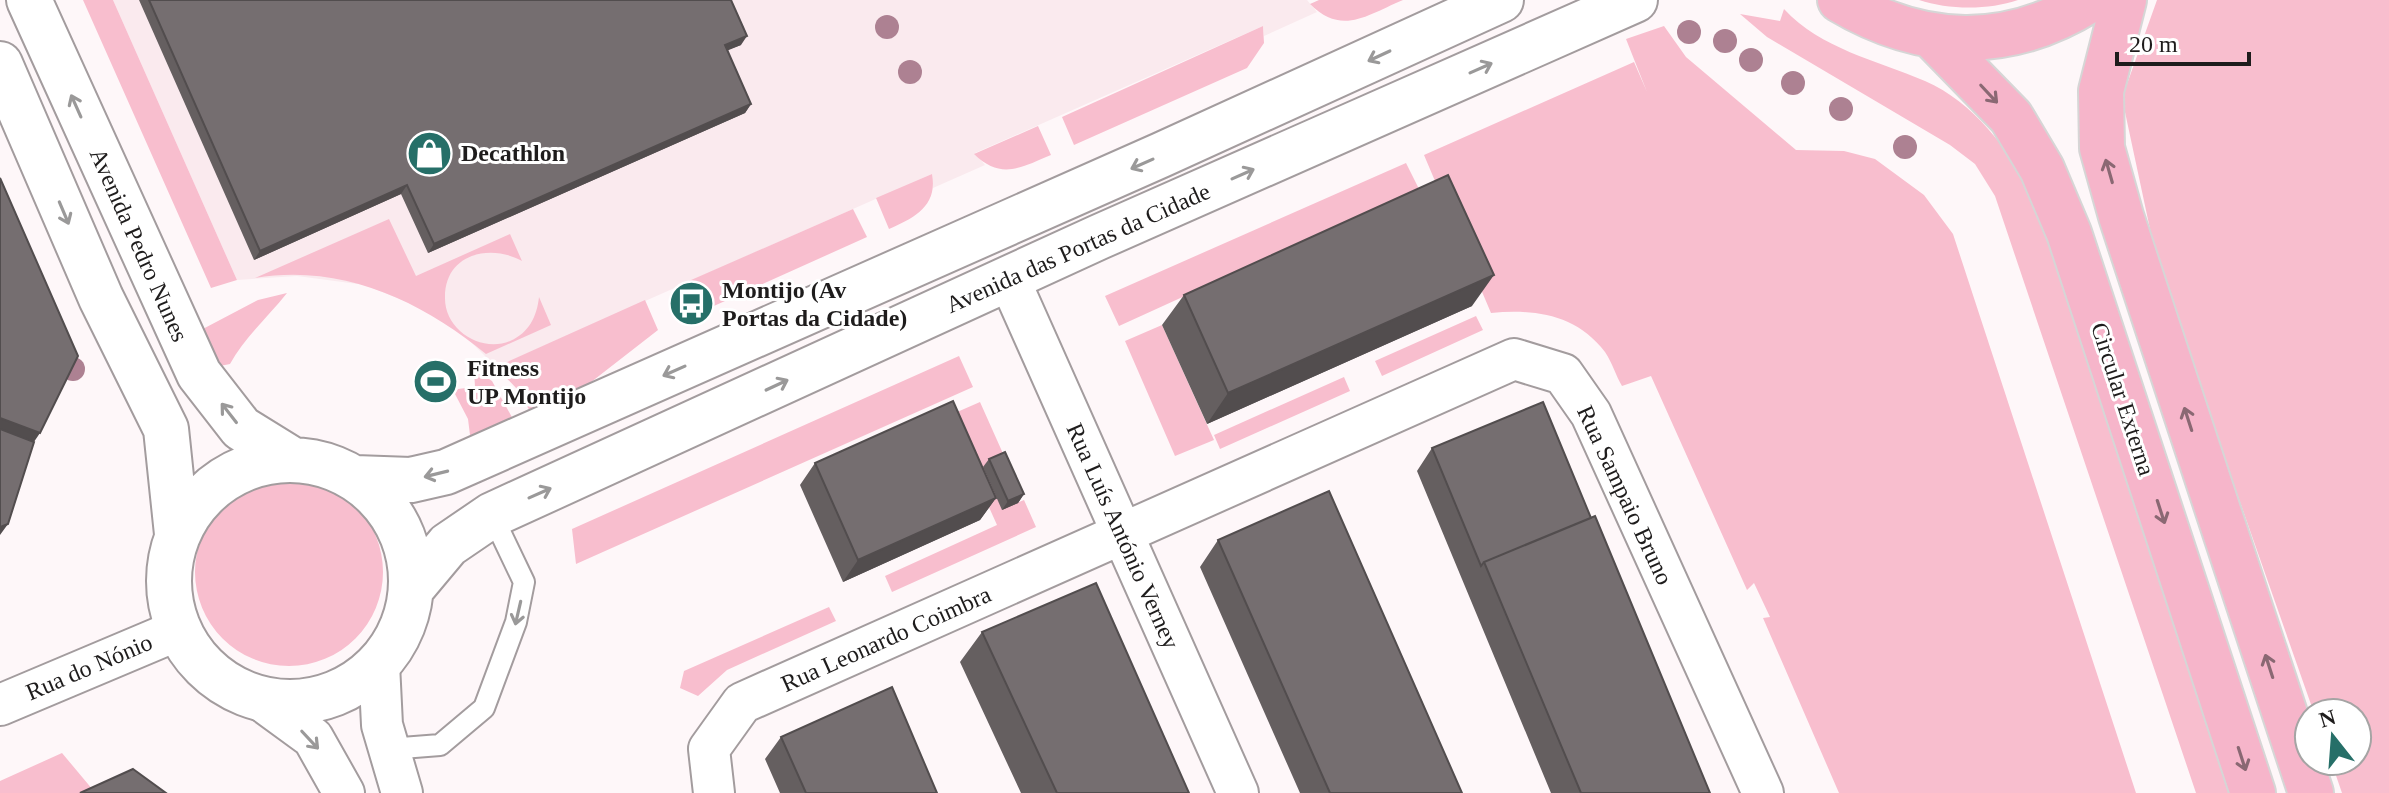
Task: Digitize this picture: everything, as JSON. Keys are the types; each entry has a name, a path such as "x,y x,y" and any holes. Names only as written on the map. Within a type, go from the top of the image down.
{"main road":[{"path":"1840,0 1874,20 1934,38 1996,37 2043,25 2090,0"},
{"path":"2124,0 2101,91 2102,148 2121,216 2311,793"},
{"name":"Circular Externa","path":"1934,38 2011,117 2042,169 2069,233 2253,793"}],"street":[{"name":"Avenida Pedro Nunes","path":"29,0 172,321 199,374 241,428 291,459"},
{"path":"355,478 411,480 446,472 1148,162 1501,0"},
{"name":"Avenida das Portas da Cidade","path":"412,588 448,545 492,515 1009,279 1635,0"},
{"path":"0,64 101,298 166,429 177,534"},
{"name":"Rua Luís António Verney","path":"1009,279 1238,793"},
{"name":"Rua Sampaio Bruno","path":"1123,535 1514,359 1563,374 1591,414 1763,793"},
{"path":"261,700 293,703 325,698 354,685 379,664 402,629 412,588 410,555 399,525 380,498 355,478 325,464 291,459 256,465 223,479 196,503 177,534 169,565 169,598 178,630 198,661 227,686 261,700 313,738 344,793"},
{"name":"Rua Leonardo Coimbra","path":"714,793 709,749 742,703 1123,535"},
{"name":"Rua do Nónio","path":"0,705 178,630"},
{"path":"379,664 382,725 402,793"}],"lane":[{"path":"389,749 440,745 484,708 516,622 524,582 492,515"}],"shaded area":[{"path":"83,0 113,0 237,280 211,288"},
{"path":"113,0 1307,0 1317,12 1264,36 1263,26 975,153 985,165 933,188 932,174 496,367 469,340 425,309 365,285 297,276 237,280"},
{"path":"1319,0 1403,0 1355,20 1344,21 1322,14 1310,4"},
{"path":"1919,0 2018,0 1969,8"},
{"path":"2157,0 2389,0 2389,793 2342,793 2336,777 2373,777 2373,697 2308,697 2159,271 2122,98"},
{"path":"1784,9 1799,23 1832,44 1946,92 1984,124 2028,185 2051,228 2234,793 2196,793 1995,196 1975,164 1950,145 1767,37 1740,14 1780,21"},
{"path":"1263,26 1264,43 1247,68 1074,145 1062,117"},
{"path":"1664,26 1686,57 1796,150 1844,151 1875,159 1924,195 1953,234 2136,793 1839,793 1763,618 1770,617 1754,583 1747,590 1651,376 1622,386 1605,352 1581,329 1538,314 1491,313 1424,155 1634,62 1647,92 1626,39"},
{"path":"1038,126 1051,155 1020,167 1002,169 993,167 974,154"},
{"path":"1406,163 1419,189 1119,326 1105,296"},
{"path":"932,174 933,185 928,203 915,215 889,229 876,198"},
{"path":"853,209 867,237 696,314 682,284"},
{"path":"389,219 416,276 510,234 522,261 496,253 472,256 461,262 447,282 446,309 457,329 466,336 487,344 517,338 531,323 539,297 551,325 486,354 435,318 379,290 318,276 255,278"},
{"path":"287,293 249,336 230,364 220,366 199,331 258,300"},
{"path":"645,300 658,330 577,393 531,413 517,389 496,367"},
{"path":"1476,316 1483,330 1382,376 1375,361"},
{"path":"1162,325 1214,440 1175,456 1125,341"},
{"path":"959,356 973,387 576,564 572,529"},
{"path":"474,369 492,381 514,421 475,440 470,435 468,419 455,394 458,389 475,387"},
{"path":"1344,377 1350,391 1220,449 1214,435"},
{"path":"980,402 1005,458 984,468 1002,509 1024,500 1036,527 892,592 885,576 997,525 948,416"},
{"path":"289,478 325,485 355,506 376,536 383,572 376,608 355,638 325,659 289,666 253,659 223,638 202,608 195,572 202,536 223,506 253,485"},
{"path":"829,607 836,621 727,670 698,696 680,688 684,671"},
{"path":"62,753 93,790 85,793 0,793 0,781"}],"building":[{"name":"Decathlon","path":"149,0 731,0 747,36 725,45 751,104 434,244 407,185 260,251"},
{"path":"1448,175 1494,275 1228,393 1184,295"},
{"path":"0,178 78,356 40,433 0,418"},
{"path":"953,401 996,498 858,560 815,463"},
{"path":"1543,402 1591,518 1484,562 1481,566 1432,448"},
{"path":"0,429 34,442 8,524 0,527"},
{"path":"1005,452 1024,494 1008,501 989,459"},
{"path":"1329,491 1462,793 1330,793 1218,540"},
{"path":"1595,516 1710,793 1581,793 1484,562"},
{"path":"1096,583 1189,793 1057,793 982,632"},
{"path":"892,687 937,793 806,793 781,737"},
{"path":"133,769 166,793 80,793"}],"place":[{"name":"Decathlon","path":"430,153"},
{"name":"Montijo (Av Portas da Cidade)","path":"691,304"},
{"name":"Fitness UP Montijo","path":"436,382"}]}
